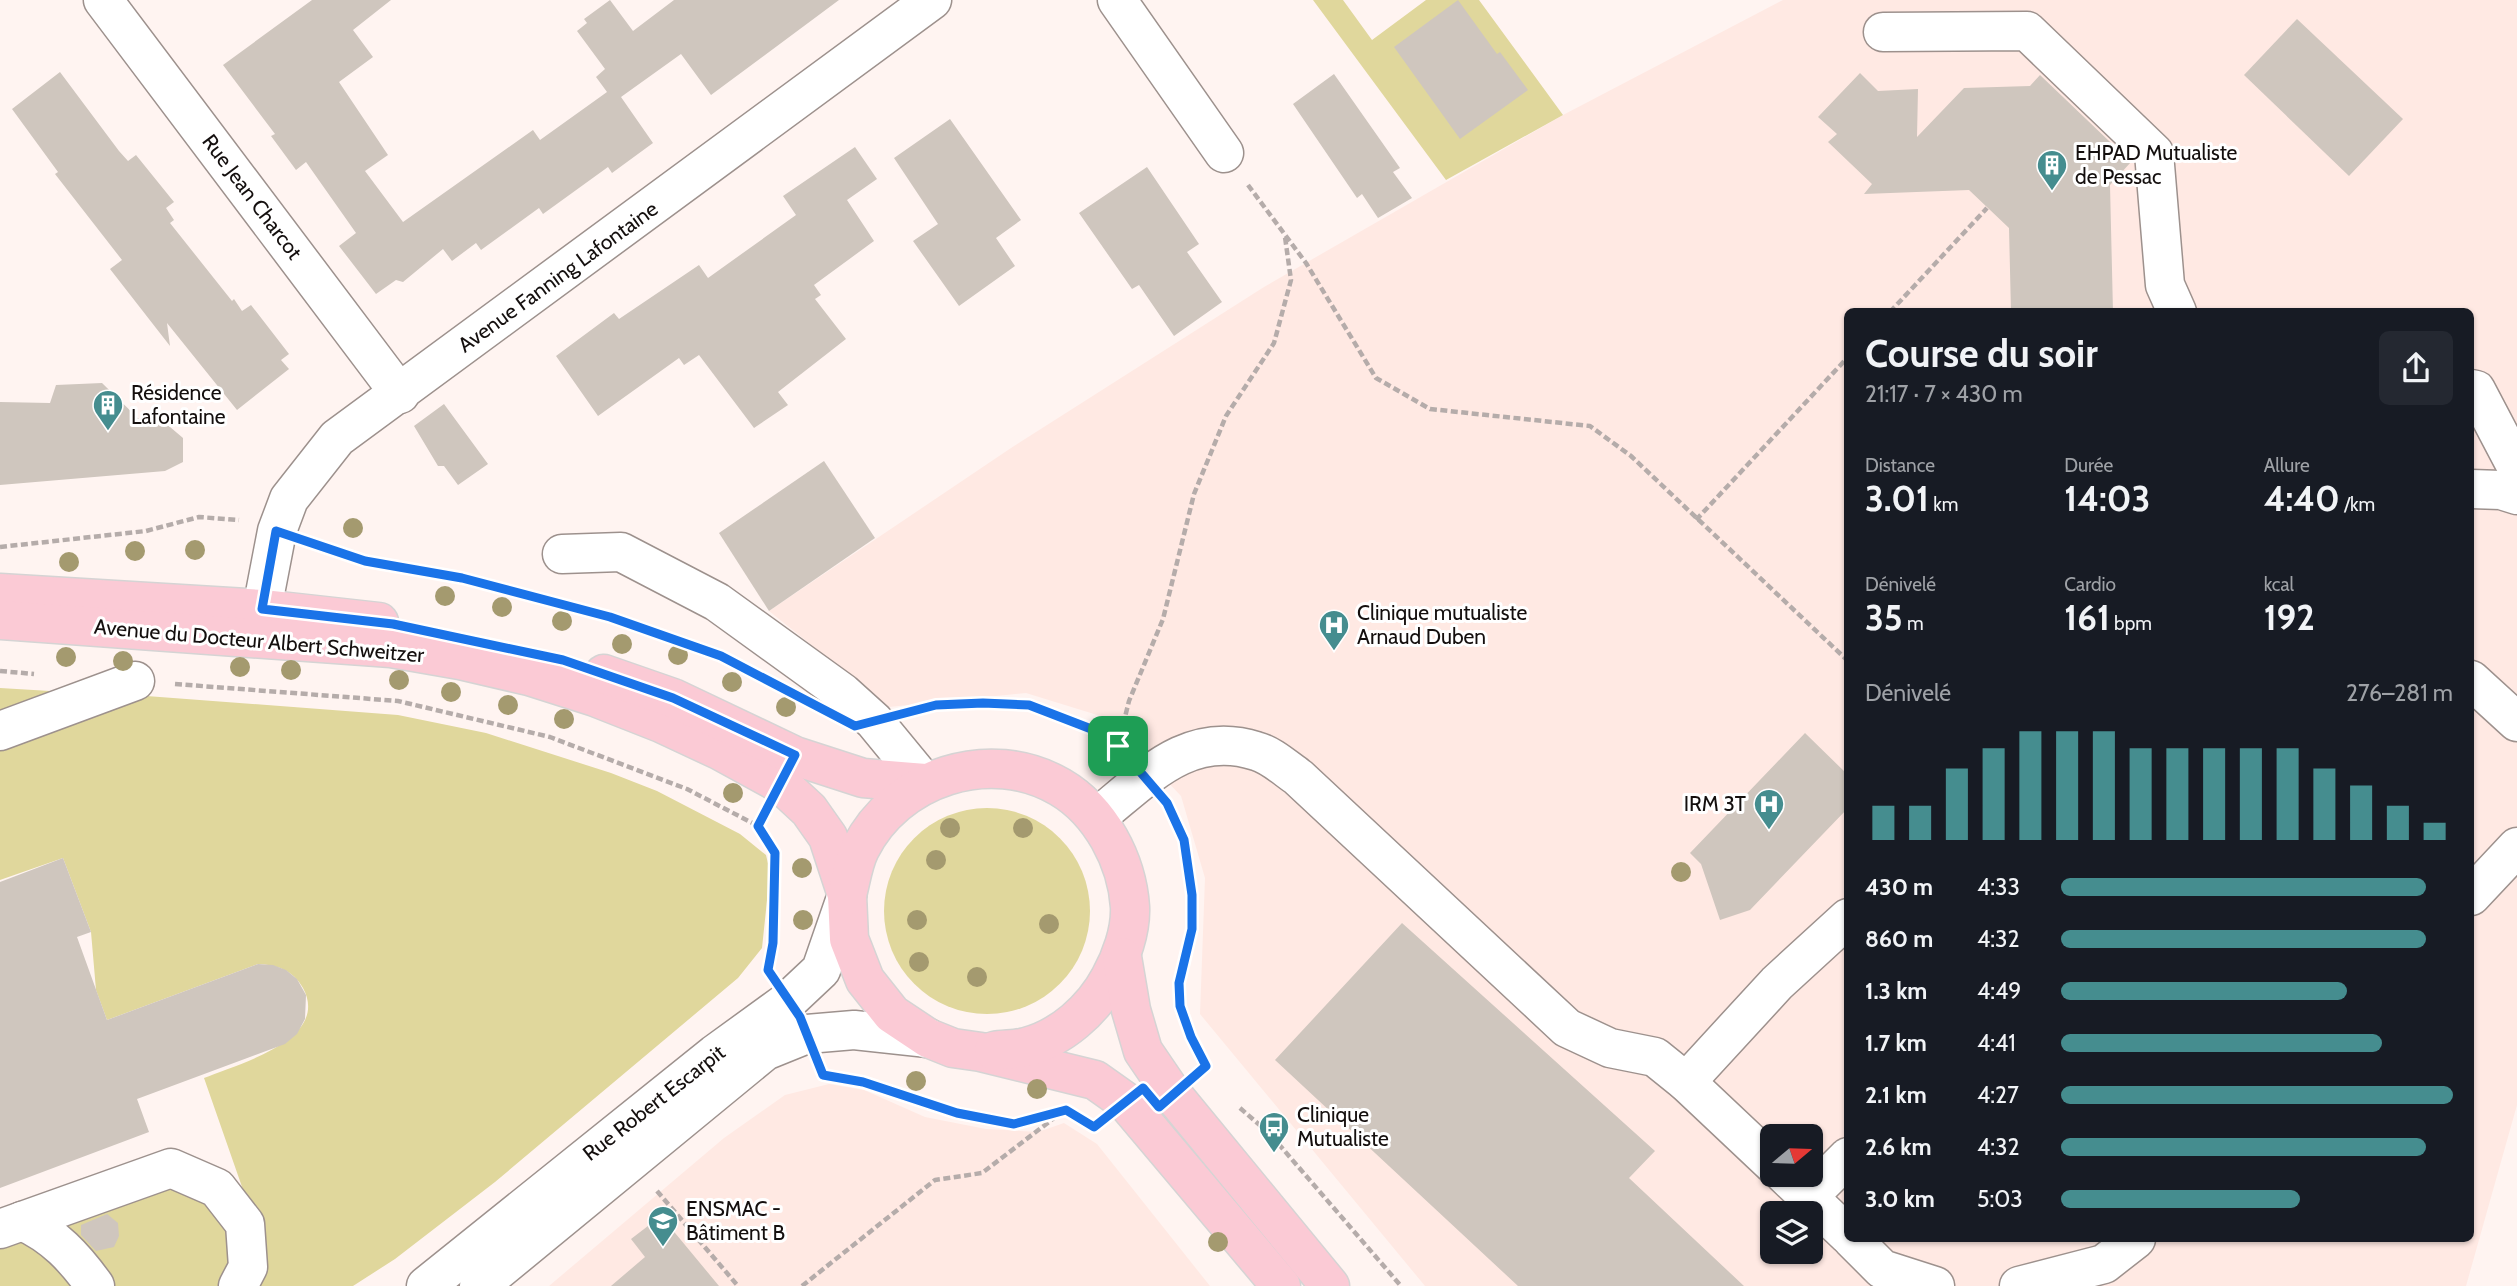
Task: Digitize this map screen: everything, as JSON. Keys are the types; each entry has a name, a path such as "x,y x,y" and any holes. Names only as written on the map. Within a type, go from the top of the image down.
{"main road":[{"name":"Avenue du Docteur Albert Schweitzer","path":"0,593 262,609 393,624 563,660 673,698 806,759 863,778 925,783"},
{"name":"Avenue du Docteur Albert Schweitzer","path":"0,620 391,649 460,660 596,697 721,751 781,784 809,810 828,837 847,895 849,939 865,980 892,1014 928,1038 953,1048 981,1052 1095,1080 1126,1102 1281,1286"},
{"name":"Avenue du Docteur Albert Schweitzer","path":"847,895 860,850 886,811 925,783 970,769 1016,771 1060,787 1096,818 1121,860 1130,909 1122,957 1130,1010 1143,1051 1173,1095 1329,1286"},
{"name":"Avenue du Docteur Albert Schweitzer","path":"981,1052 1026,1047 1068,1028 1101,997 1122,957"}],"street":[{"name":"Rue Jean Charcot","path":"103,0 400,394"},
{"path":"1117,0 1224,153"},
{"name":"Avenue Fanning Lafontaine","path":"262,609 276,531 289,499 337,438 400,394 910,6"},
{"path":"1883,32 2027,31 2154,153 2165,285 2175,308"},
{"path":"2474,390 2517,468"},
{"path":"2474,489 2501,490 2517,495"},
{"path":"562,554 621,552 718,602 785,649 874,720 925,783"},
{"path":"0,731 135,681"},
{"path":"2474,683 2517,722"},
{"path":"1096,818 1180,754 1220,743 1259,751 1297,777 1567,1028 1610,1048 1655,1058 1686,1082 1760,1152"},
{"path":"2474,893 2517,847"},
{"name":"Rue Robert Escarpit","path":"426,1286 715,1054 788,1001 821,970 847,895"},
{"path":"1686,1082 1777,983 1844,922"},
{"name":"Rue Robert Escarpit","path":"479,1286 765,1051 807,1034 854,1030 928,1038"},
{"path":"1824,1170 1844,1159"},
{"path":"11,1225 171,1168 217,1188 244,1224 248,1267 238,1286"},
{"path":"1797,1187 1844,1231"},
{"path":"11,1225 44,1231 61,1246 95,1286"},
{"path":"1855,1242 1882,1269 1935,1286"},
{"path":"2026,1285 2104,1264 2132,1242"}],"path":[{"path":"1224,153 1306,263 1376,378 1430,409 1590,426 1631,456 1844,658"},
{"path":"1895,308 1987,208"},
{"path":"1118,746 1129,701 1163,618 1194,494 1226,416 1274,343 1292,280 1284,234"},
{"path":"1696,520 1844,361"},
{"path":"0,547 146,531 199,517 245,521 365,561 462,578 610,617 721,656"},
{"path":"0,671 40,674"},
{"path":"135,681 398,701 550,737 687,789 758,826 775,853 773,943 768,970 788,1001"},
{"path":"874,720 936,705 1029,705 1099,732 1118,746 1167,803 1184,840 1192,895 1192,929 1179,983 1180,1006 1191,1037 1215,1077"},
{"path":"758,826 781,784"},
{"path":"802,1286 935,1180 982,1173 1066,1110 1014,1124 957,1113 863,1082 823,1075 807,1034"},
{"path":"1173,1095 1206,1066"},
{"path":"1233,1099 1270,1134 1401,1286"},
{"path":"654,1188 738,1286"}],"shaded area":[{"path":"1313,0 1343,0 1372,40 1426,0 1479,0 1563,115 1446,180"},
{"name":"Clinique mutualiste Arnaud Duben","path":"1783,0 2517,0 2517,1105 2466,1286 1425,1286 1200,1014 1205,878 1181,796 1107,718 1026,693 889,707 769,611 1011,448 1264,287 1563,115"},
{"path":"0,688 67,692 0,718"},
{"path":"120,694 398,715 486,733 611,773 657,791 740,834 766,855 770,872 762,948 738,978 495,1182 395,1259 353,1286 0,1286 0,1243 152,1185 248,1204 204,1078 257,1057 293,1036 304,1022 308,1006 303,988 294,977 278,967 258,964 107,1020 96,990 91,932 63,858 0,880 0,740"},
{"path":"987,808 1026,816 1044,825 1060,838 1073,854 1082,872 1090,911 1082,950 1073,968 1060,984 1044,997 1026,1006 987,1014 948,1006 930,997 914,984 901,968 892,950 884,911 892,872 901,854 914,838 930,825 948,816"},
{"path":"829,1084 864,1090 925,1117 986,1129 1038,1132 1064,1123 1097,1144 1210,1286 549,1286 724,1138 785,1095"}],"building":[{"path":"312,0 391,0 353,30 373,57 339,82 388,155 365,171 403,222 533,130 540,140 607,92 596,77 605,69 577,31 587,23 584,19 610,0 633,31 674,0 839,0 711,95 681,54 621,97 653,143 612,173 608,167 543,214 539,208 481,250 476,243 452,261 443,249 403,282 396,280 376,294 339,246 356,233 306,162 296,170 271,136 275,134 223,65"},
{"path":"1458,0 1497,54 1500,52 1528,90 1460,139 1394,47"},
{"path":"2297,19 2403,119 2349,176 2244,75"},
{"path":"60,72 119,151 128,161 136,155 174,202 166,208 174,220 170,223 232,301 234,299 242,311 251,305 289,354 281,360 289,369 237,410 167,323 170,346 110,269 122,260 55,174 58,172 12,109"},
{"name":"EHPAD Mutualiste de Pessac","path":"1860,73 1878,91 1918,89 1917,137 1964,88 2030,86 2040,75 2131,162 2110,185 2113,308 2011,308 2009,228 1969,190 1864,194 1872,184 1828,142 1837,134 1818,117"},
{"path":"1334,74 1400,168 1393,172 1412,198 1378,218 1362,194 1357,198 1293,104"},
{"path":"950,119 1021,220 996,238 1015,266 959,306 913,241 938,224 894,158"},
{"path":"855,147 877,179 847,200 874,241 814,285 821,295 815,299 846,339 778,392 788,405 754,428 699,355 684,365 679,358 598,416 556,356 614,313 619,319 699,265 708,278 796,215 783,196"},
{"path":"1147,167 1199,244 1187,252 1222,302 1174,336 1139,285 1132,289 1079,213"},
{"name":"Résidence Lafontaine","path":"102,383 147,427 157,416 183,438 183,462 165,471 0,485 0,402 50,403 56,385"},
{"path":"444,404 488,464 458,485 444,466 438,466 414,426"},
{"path":"824,461 875,538 769,611 719,533"},
{"name":"IRM 3T","path":"1805,733 1844,771 1844,812 1750,910 1720,920 1701,864 1690,853"},
{"path":"63,858 91,932 77,937 107,1020 258,964 273,965 286,970 297,979 306,995 305,1019 297,1034 285,1044 137,1099 149,1132 0,1188 0,882"},
{"path":"1402,923 1655,1151 1629,1178 1744,1286 1518,1286 1275,1060"},
{"path":"107,1214 118,1223 119,1236 114,1247 96,1251 81,1235 81,1225"},
{"name":"ENSMAC - Bâtiment B","path":"661,1216 719,1286 611,1286 645,1257 631,1239"}],"place":[{"name":"EHPAD Mutualiste de Pessac","path":"2052,192"},
{"name":"Résidence Lafontaine","path":"108,432"},
{"name":"Clinique mutualiste Arnaud Duben","path":"1334,652"},
{"name":"IRM 3T","path":"1769,831"},
{"name":"Clinique Mutualiste","path":"1274,1154"},
{"name":"ENSMAC - Bâtiment B","path":"663,1248"}],"route":[{"path":"276,531 365,561 462,578 610,617 721,656 855,726 936,705 1029,705 1099,732 1118,746 1167,803 1184,840 1192,895 1192,929 1179,983 1180,1006 1191,1037 1206,1066 1159,1107 1143,1088 1094,1127 1066,1110 1014,1124 957,1113 863,1082 823,1075 800,1017 768,970 773,943 775,853 758,826 795,755 673,698 563,660 393,624 262,609 276,531"}]}
